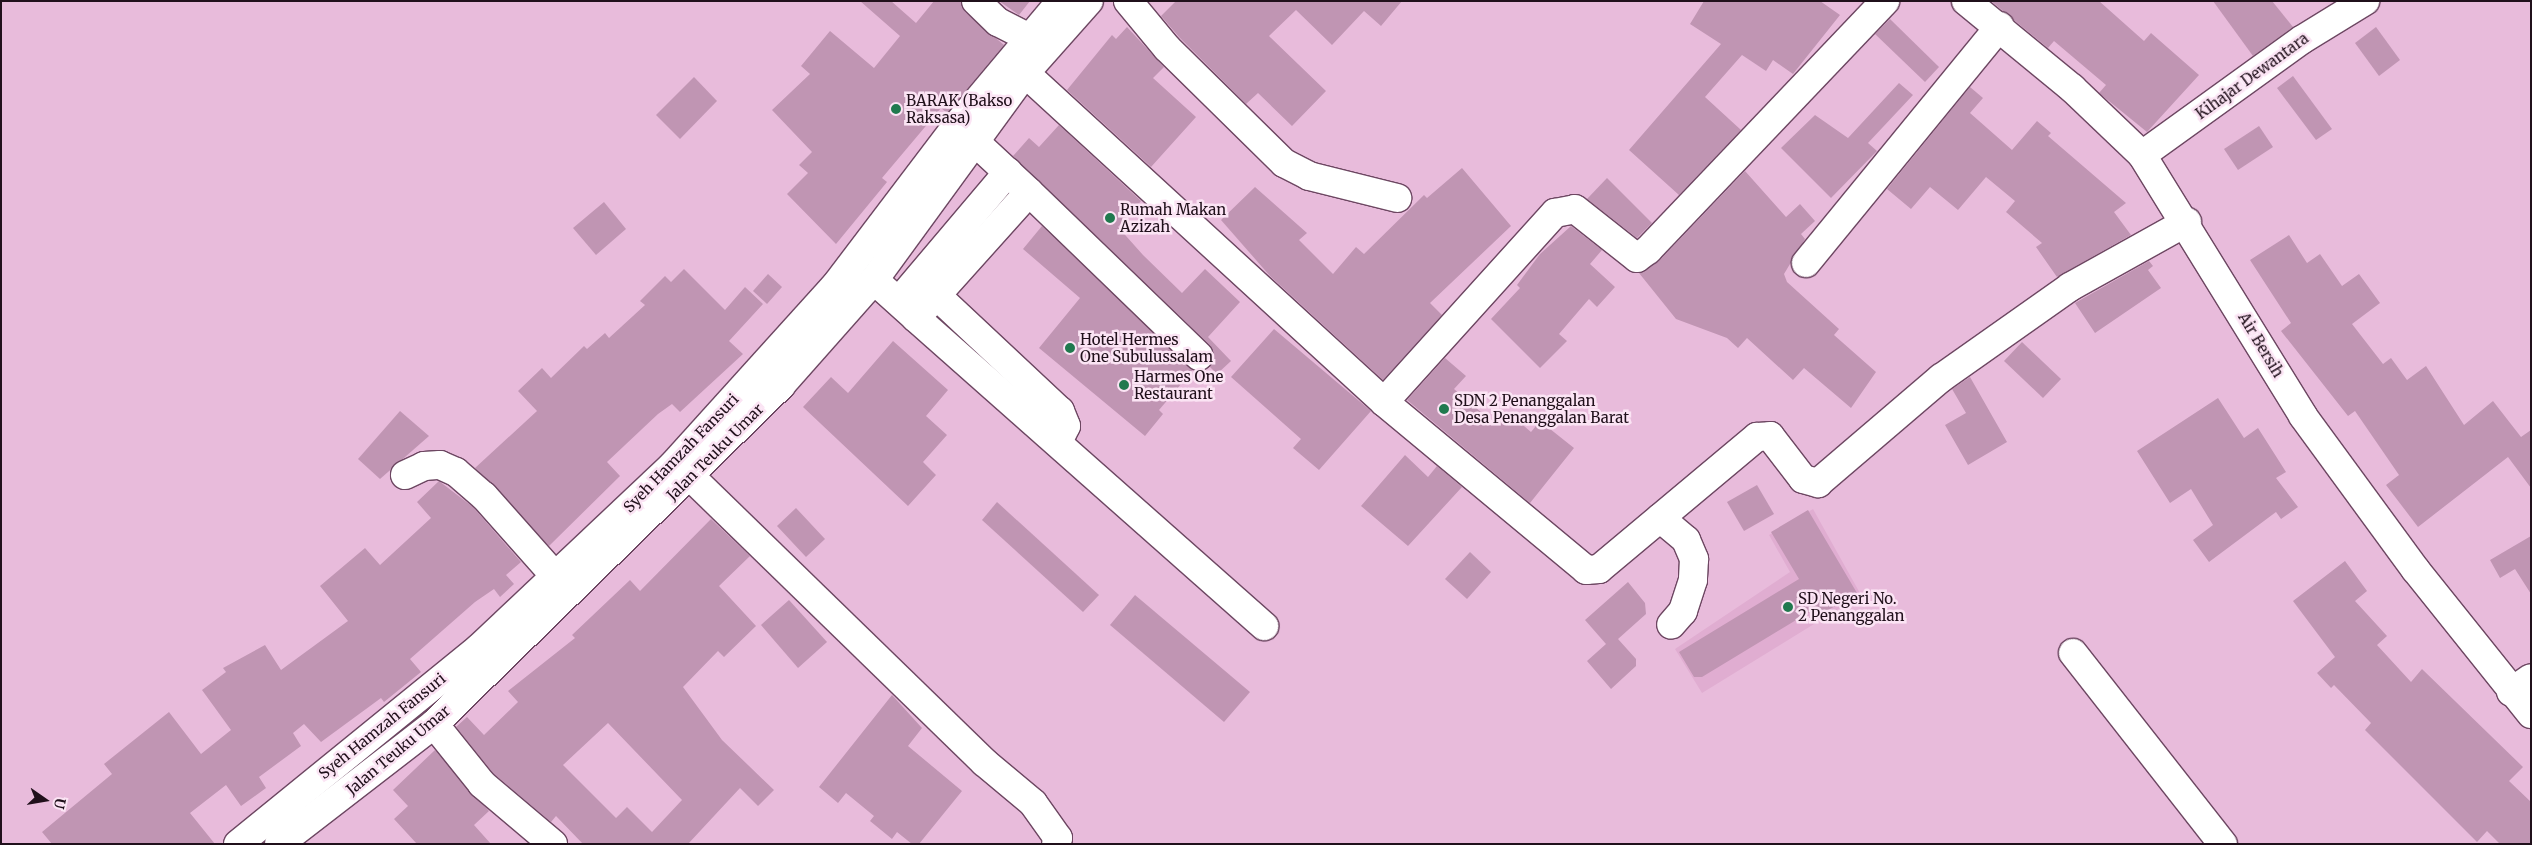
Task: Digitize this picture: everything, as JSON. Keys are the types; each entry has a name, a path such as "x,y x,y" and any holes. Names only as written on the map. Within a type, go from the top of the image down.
{"main road":[{"path":"976,1 998,22 1032,39"},
{"name":"Syeh Hamzah Fansuri","path":"238,844 479,648 673,465 835,286 965,134 1061,1"},
{"name":"Jalan Teuku Umar","path":"279,844 434,724 691,477 874,280 965,134 1025,73 1089,1"},
{"path":"1128,1 1167,48 1284,163 1309,176 1396,198"},
{"path":"1384,402 1555,213 1575,209 1637,258 1648,250 1885,1"},
{"name":"Air Bersih","path":"1966,1 2000,26 2142,155 2187,222 2303,416 2521,685 2531,714"},
{"name":"Kihajar Dewantara","path":"2142,155 2302,39 2365,1"},
{"path":"1806,263 2000,26"},
{"path":"1025,73 1384,402 1586,570 1599,569 1764,435 1770,436 1803,479 1818,482 1949,372 2070,287 2187,222"},
{"path":"965,134 1008,172 1199,356"},
{"path":"907,310 1008,172"},
{"path":"907,310 936,295 1029,192"},
{"path":"874,280 1264,626"},
{"path":"936,295 1060,411 1066,426 1058,442"},
{"path":"405,475 424,466 440,465 456,472 484,496 556,577"},
{"path":"691,477 984,762 1033,803 1058,838 1056,844"},
{"path":"1660,518 1686,540 1694,559 1691,588 1682,611 1671,625"},
{"path":"2073,653 2223,844"},
{"path":"434,724 482,784 553,844"}],"shaded area":[{"name":"SD Negeri No. 2 Penanggalan","path":"1813,509 1861,595 1702,693 1675,649 1790,572 1769,535"}],"building":[{"path":"860,1 891,1 916,23 934,1 961,1 965,12 1004,45 947,113 941,108 882,178 887,182 836,244 787,194 808,173 799,165 812,152 772,110 810,74 801,66 830,31 874,68 900,36"},
{"path":"999,1 1030,1 1019,15"},
{"path":"1176,1 1402,1 1381,26 1364,11 1332,45 1296,10 1269,36 1326,91 1292,126 1258,93 1246,104 1179,37 1161,16"},
{"path":"1704,1 1820,1 1840,15 1793,74 1773,60 1766,71 1742,55 1705,97 1741,130 1679,195 1629,150 1721,44 1690,24"},
{"path":"1991,1 2099,1 2144,41 2151,33 2199,75 2147,132 2099,93 2106,85 2054,41 2048,48"},
{"path":"2213,1 2272,1 2293,27 2253,56"},
{"path":"1890,19 1939,67 1925,82 1875,34"},
{"path":"1127,27 1164,67 1153,78 1196,117 1151,167 1067,90 1112,35 1116,39"},
{"path":"2376,27 2400,60 2379,76 2355,43"},
{"path":"2293,76 2332,129 2316,140 2277,88"},
{"path":"694,77 717,101 680,139 656,115"},
{"path":"1899,83 1913,95 1868,143 1877,151 1831,198 1781,148 1815,115 1848,138"},
{"path":"1970,87 1983,98 1970,113 2012,150 2037,121 2051,133 2048,136 2126,203 2114,212 2131,235 2057,277 2036,247 2042,243 2006,212 2015,201 1986,177 1958,210 1930,187 1911,209 1887,189"},
{"path":"1059,125 1141,201 1118,227 1143,255 1182,293 1205,269 1240,302 1208,337 1231,361 1217,374 1210,367 1214,352 1210,345 1013,156 1029,138 1039,147"},
{"path":"2259,126 2273,147 2238,170 2224,149"},
{"path":"1462,168 1511,226 1430,303 1442,315 1383,380 1270,276 1221,220 1255,187 1307,233 1299,240 1333,274 1356,247 1364,254 1424,195 1427,198"},
{"path":"1745,171 1786,217 1800,204 1815,221 1801,234 1805,239 1784,274 1787,282 1839,329 1834,335 1876,372 1851,408 1804,368 1793,380 1747,338 1738,348 1727,338 1676,319 1639,273 1659,261"},
{"path":"1607,178 1652,223 1637,238 1587,199"},
{"path":"604,202 626,229 596,255 573,228"},
{"path":"1042,226 1193,370 1159,410 1163,414 1145,436 1039,348 1080,298 1023,249"},
{"path":"1571,226 1602,250 1590,264 1615,287 1597,307 1589,299 1559,334 1567,341 1540,368 1491,319 1520,288 1517,285 1540,254"},
{"path":"2289,235 2307,263 2320,254 2342,286 2359,274 2380,303 2352,324 2383,364 2391,358 2407,380 2426,366 2464,425 2493,401 2521,437 2531,430 2531,488 2508,457 2418,527 2386,485 2399,475 2355,411 2348,416 2281,331 2291,323 2250,260"},
{"path":"2149,261 2153,266 2148,270 2161,288 2095,333 2075,303"},
{"path":"684,269 725,310 745,287 763,304 729,341 743,354 680,412 672,404 658,414 607,462 620,476 549,546 475,468 537,411 518,391 542,368 551,378 584,346 587,349 605,333 609,338 645,305 640,301 665,276 671,282"},
{"path":"768,274 782,287 767,304 753,291"},
{"path":"1274,329 1371,411 1319,470 1293,448 1301,439 1231,377"},
{"path":"893,341 948,390 926,416 947,435 923,462 936,475 908,506 803,407 831,377 848,393"},
{"path":"2022,342 2061,379 2043,398 2004,361"},
{"path":"1445,358 1466,376 1454,389 1496,425 1508,412 1531,432 1540,421 1574,448 1530,503 1407,400"},
{"path":"1970,377 2007,442 1968,465 1945,425 1966,413 1952,389"},
{"path":"2218,398 2244,438 2258,428 2286,472 2276,478 2298,507 2281,519 2276,512 2209,562 2193,540 2213,525 2191,489 2170,503 2137,451"},
{"path":"400,411 429,436 380,479 358,459"},
{"path":"1405,455 1428,477 1437,466 1462,487 1408,546 1361,506"},
{"path":"439,481 473,507 521,562 506,575 514,584 500,597 494,589 475,602 410,659 421,672 384,702 381,698 321,742 304,724 293,733 301,746 259,777 266,788 241,806 226,785 190,813 215,844 52,844 42,832 112,774 104,764 169,712 201,754 231,730 202,690 226,672 223,668 265,645 281,670 348,621 320,586 365,548 380,565 431,518 417,502"},
{"path":"1757,485 1774,514 1744,531 1727,502"},
{"path":"997,502 1099,595 1083,612 982,520"},
{"path":"796,508 825,539 806,557 777,526"},
{"name":"SD Negeri No. 2 Penanggalan","path":"1808,510 1857,593 1820,615 1816,608 1702,677 1694,677 1679,652 1799,579 1771,532"},
{"path":"711,519 750,556 719,586 756,626 724,657 718,651 683,687 722,740 774,790 758,806 740,788 688,844 583,844 556,816 551,822 493,773 456,727 467,717 484,735 518,702 508,691 575,638 572,635 630,580 640,591","holes":["608,723 682,800 652,832 627,807 616,818 563,765"]},
{"path":"2531,536 2531,594 2515,569 2500,578 2490,560"},
{"path":"1470,552 1491,572 1467,599 1445,579"},
{"path":"2345,561 2367,591 2355,601 2387,636 2377,645 2411,682 2422,669 2523,767 2509,781 2531,802 2531,844 2500,844 2487,831 2477,842 2365,730 2371,723 2334,685 2331,688 2317,673 2335,657 2293,601"},
{"path":"1628,582 1645,603 1646,614 1618,639 1636,659 1636,666 1611,689 1587,661 1606,644 1585,620"},
{"path":"1135,595 1250,692 1224,722 1110,625"},
{"path":"789,600 827,642 798,668 761,625"},
{"path":"892,695 922,728 908,746 962,791 919,844 912,844 897,832 892,839 870,821 874,816 846,793 838,803 819,787"},
{"path":"435,750 489,811 474,825 491,844 417,844 394,819 408,806 393,790"}],"place":[{"name":"BARAK (Bakso Raksasa)","path":"896,109"},
{"name":"Rumah Makan Azizah","path":"1110,218"},
{"name":"Hotel Hermes One Subulussalam","path":"1070,348"},
{"name":"Harmes One Restaurant","path":"1124,385"},
{"name":"SDN 2 Penanggalan Desa Penanggalan Barat","path":"1444,409"},
{"name":"SD Negeri No. 2 Penanggalan","path":"1788,607"}]}
